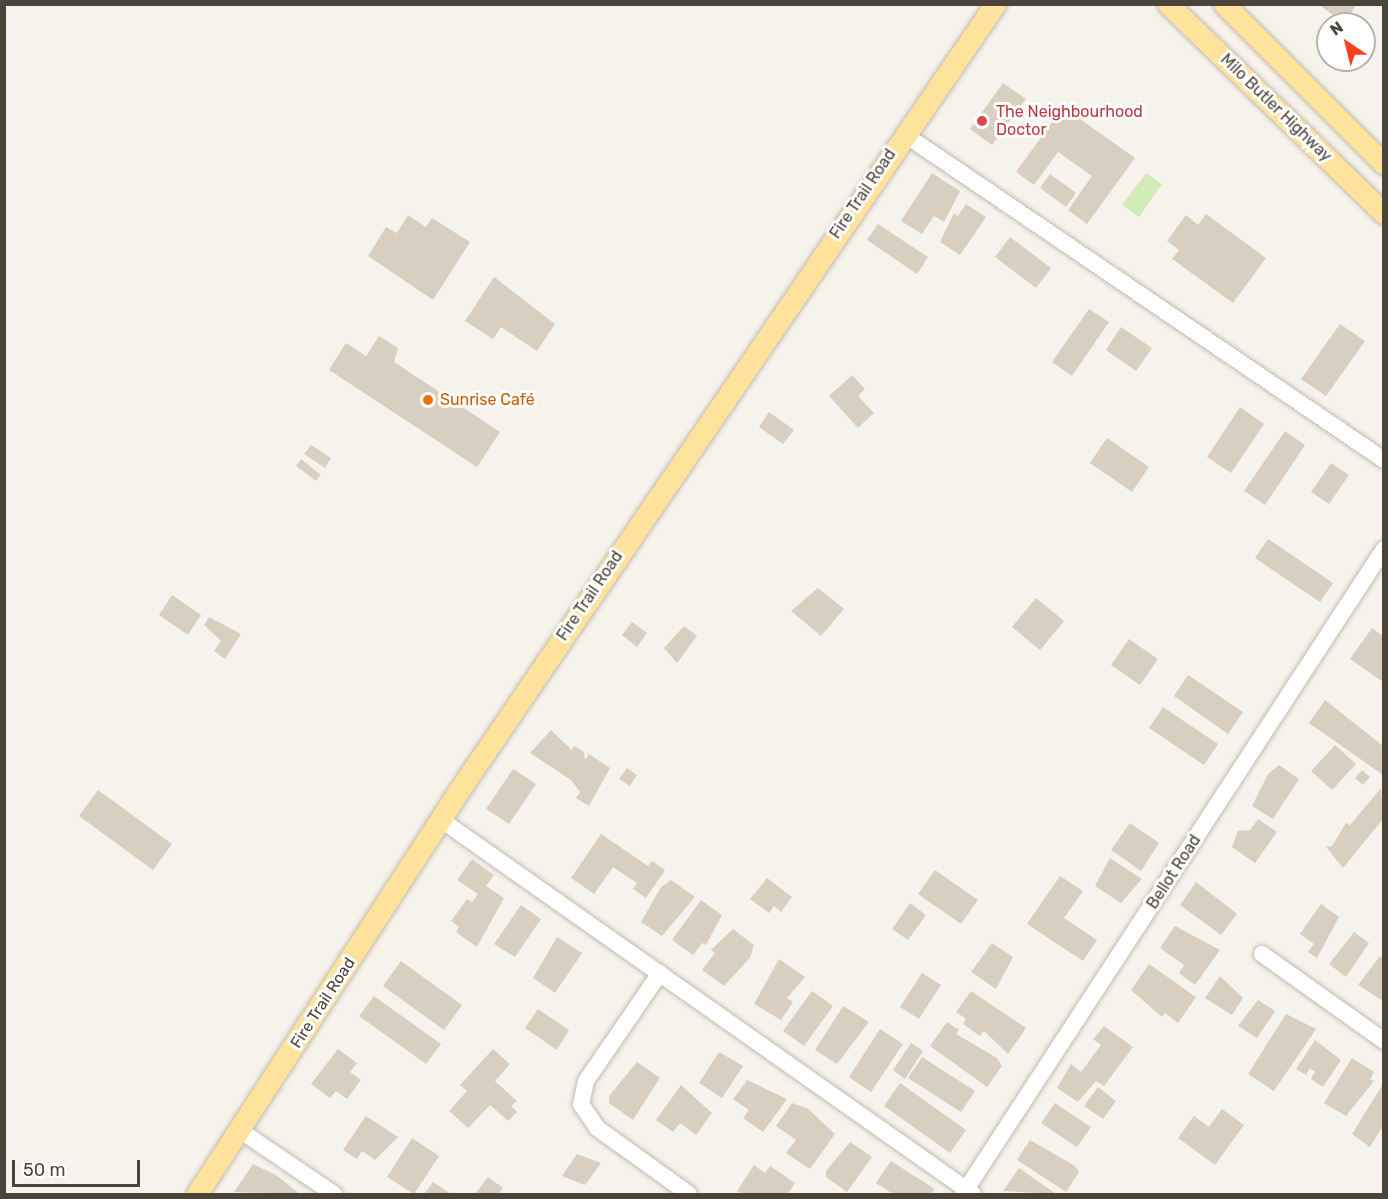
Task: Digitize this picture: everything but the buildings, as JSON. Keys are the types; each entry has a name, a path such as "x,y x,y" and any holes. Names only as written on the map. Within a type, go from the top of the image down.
{"main road":[{"name":"Milo Butler Highway","path":"1168,4 1383,213"},
{"path":"1224,4 1383,164"},
{"name":"Fire Trail Road","path":"197,1194 440,819 904,134 994,5"}],"street":[{"path":"904,134 1383,460"},
{"name":"Bellot Road","path":"968,1193 1383,549"},
{"path":"440,819 968,1193"},
{"path":"1262,954 1383,1041"},
{"path":"660,973 586,1081 581,1104 597,1128 689,1194"},
{"path":"238,1129 334,1194"}],"green space":[{"path":"1146,173 1162,184 1139,217 1122,205"}],"place":[{"name":"The Neighbourhood Doctor","path":"982,121"},
{"name":"Sunrise Café","path":"428,400"}]}
